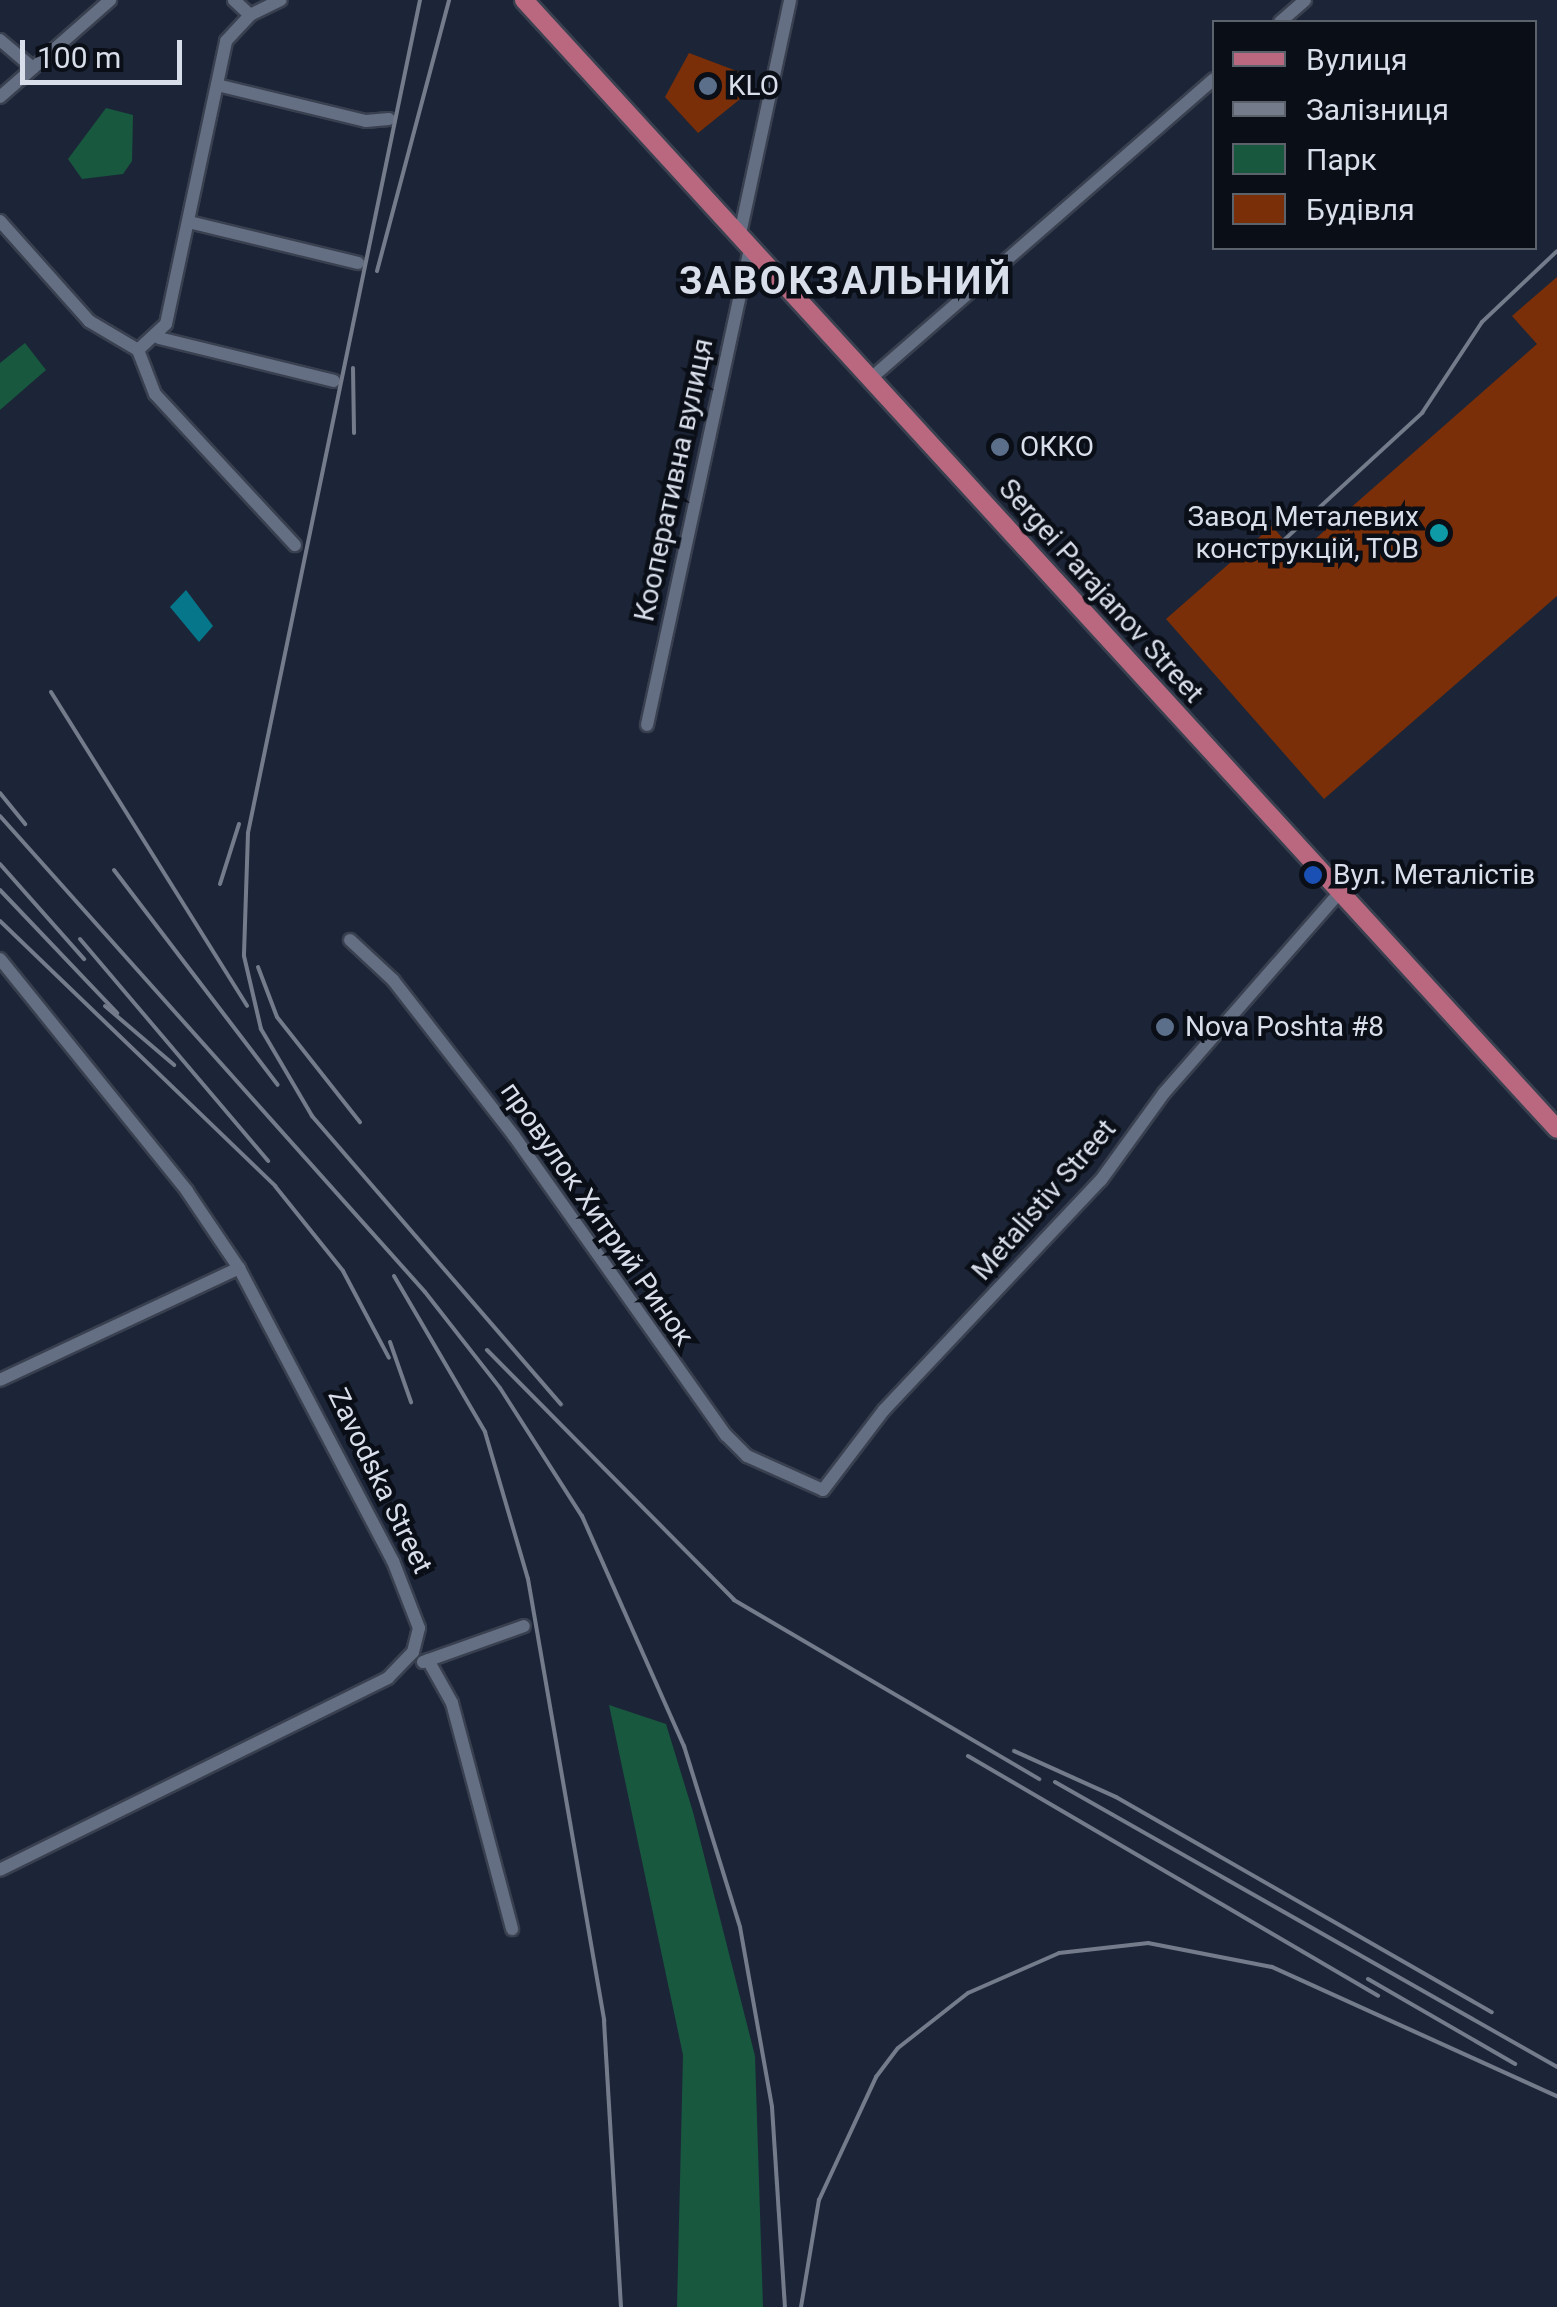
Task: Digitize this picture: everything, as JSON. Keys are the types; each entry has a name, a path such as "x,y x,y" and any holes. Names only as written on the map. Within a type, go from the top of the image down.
{"main road":[{"name":"Sergei Parajanov Street","path":"524,0 1557,1129"}],"street":[{"path":"0,97 110,0"},
{"path":"234,0 250,15"},
{"path":"159,338 189,222 230,32 250,15 281,0"},
{"name":"Кооперативна вулиця","path":"647,724 790,0"},
{"path":"1282,20 1305,0"},
{"path":"0,40 32,68"},
{"path":"870,379 1212,81"},
{"path":"217,85 366,120 389,119"},
{"path":"0,221 76,308 138,350 155,394 295,545"},
{"path":"189,222 358,264"},
{"path":"138,350 159,338 334,381"},
{"name":"Metalistiv Street","path":"822,1490 884,1410 1101,1180 1164,1094 1339,893"},
{"name":"провулок Хитрий Ринок","path":"350,940 393,980 514,1136 726,1436 748,1456 822,1490"},
{"name":"Zavodska Street","path":"0,958 239,1268 409,1598 419,1628 409,1658"},
{"path":"0,1380 239,1268"},
{"path":"0,1870 388,1678 409,1658 428,1660 524,1626"},
{"path":"428,1660 452,1704 512,1929"}],"green space":[{"path":"106,108 133,115 132,161 123,174 82,179 68,159"},
{"path":"25,343 46,370 0,410 0,363"},
{"path":"609,1705 666,1724 693,1812 755,2056 763,2307 677,2307 683,2055"}],"water":[{"path":"186,590 213,626 199,642 170,607"}],"building":[{"name":"KLO","path":"689,53 750,76 739,100 698,133 665,97"},
{"name":"Завод Металевих конструкцій, ТОВ","path":"1557,277 1557,596 1324,799 1166,619 1272,526 1297,555 1537,344 1512,316"}],"railway":[{"path":"420,0 248,833 244,956 261,1029 312,1116 561,1404"},
{"path":"377,271 449,0"},
{"path":"1284,540 1422,413 1482,322 1557,251"},
{"path":"353,368 354,433"},
{"path":"51,692 247,1006"},
{"path":"0,793 25,824"},
{"path":"0,816 425,1292 500,1388 582,1516 684,1746 740,1927 772,2107 785,2307"},
{"path":"220,884 239,824"},
{"path":"0,864 84,959"},
{"path":"114,870 278,1085"},
{"path":"0,890 117,1013"},
{"path":"0,921 275,1186 343,1271 389,1358"},
{"path":"80,939 268,1161"},
{"path":"258,967 277,1017 360,1122"},
{"path":"105,1006 174,1065"},
{"path":"394,1276 485,1432 528,1579 604,2021 621,2307"},
{"path":"390,1342 411,1402"},
{"path":"487,1350 734,1600 1039,1779"},
{"path":"1014,1751 1116,1797 1492,2012"},
{"path":"968,1756 1378,1996"},
{"path":"1055,1782 1557,2067"},
{"path":"801,2307 819,2200 876,2077 898,2048 968,1993 1059,1953 1148,1943 1272,1967 1557,2096"},
{"path":"1368,1979 1515,2064"}],"place":[{"name":"KLO","path":"708,86"},
{"name":"ОККО","path":"1000,447"},
{"name":"Завод Металевих конструкцій, ТОВ","path":"1439,533"},
{"name":"Вул. Металістів","path":"1313,875"},
{"name":"Nova Poshta #8","path":"1165,1027"}],"district":[{"name":"ЗАВОКЗАЛЬНИЙ","path":"846,282"}]}
